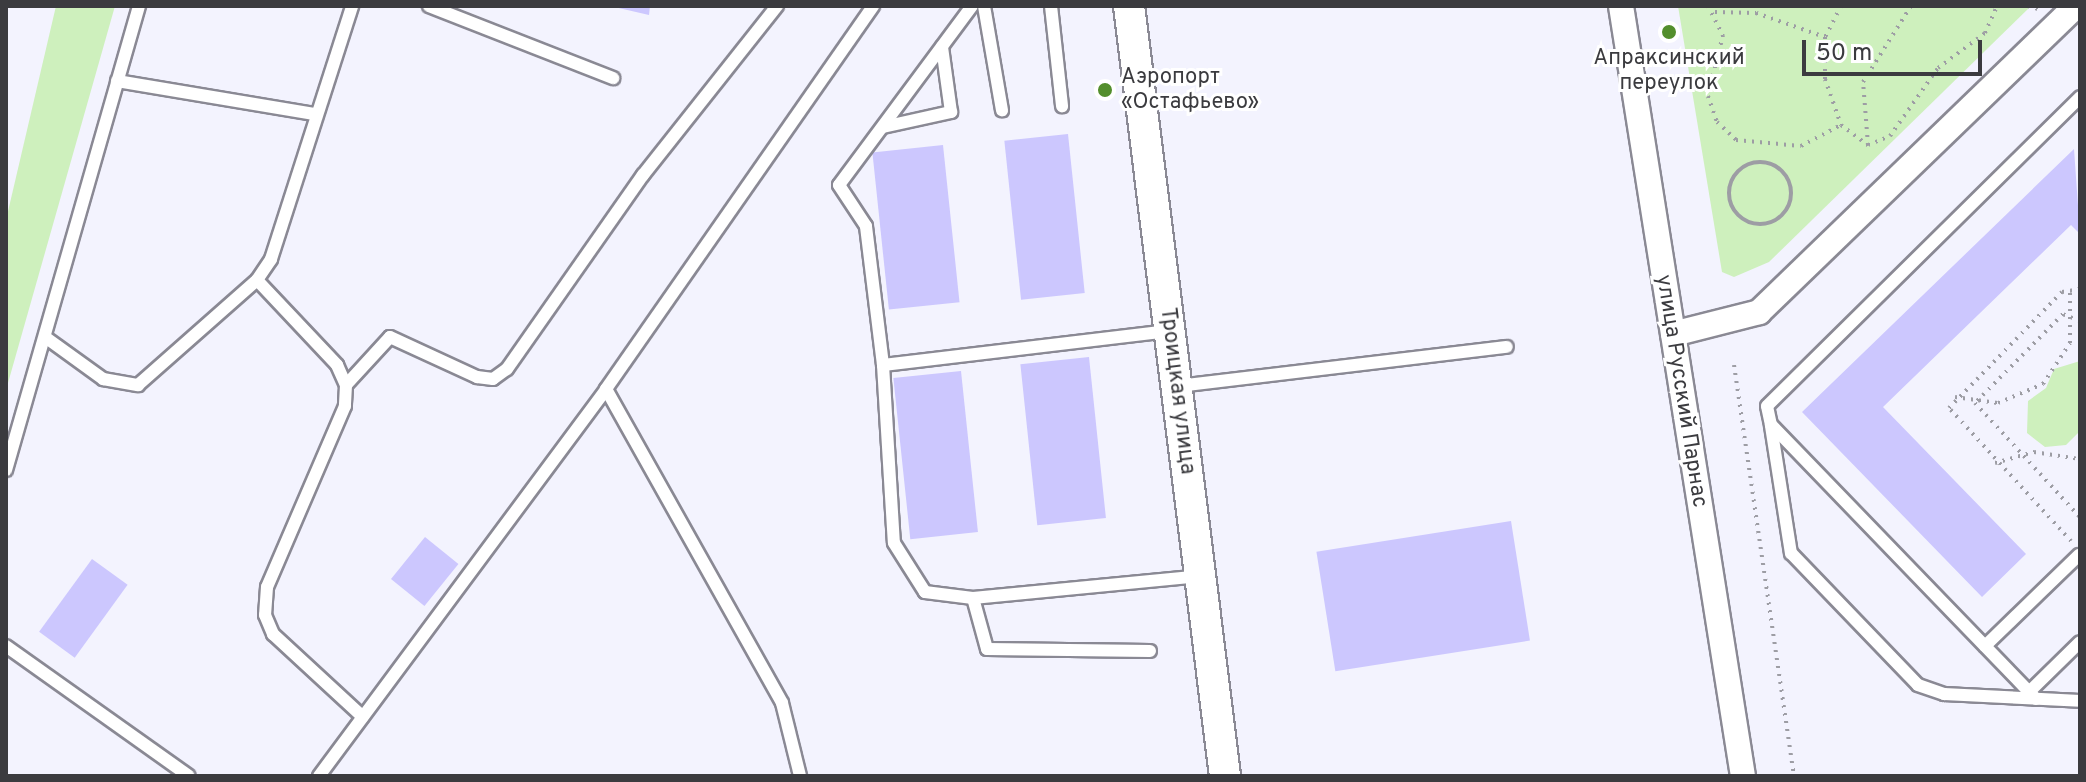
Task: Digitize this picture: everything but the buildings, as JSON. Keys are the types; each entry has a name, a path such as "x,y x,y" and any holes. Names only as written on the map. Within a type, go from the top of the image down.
{"street":[{"name":"Троицкая улица","path":"1129,6 1225,776"},
{"name":"улица Русский Парнас","path":"1621,6 1743,776"},
{"path":"1673,334 1759,312 2076,6"}],"lane":[{"path":"6,470 139,6"},
{"path":"45,337 103,379 138,385 257,280 271,259 314,114 352,6"},
{"path":"429,6 613,78"},
{"path":"346,385 390,337 477,377 493,379 507,369 643,175 777,6"},
{"path":"319,776 606,389 873,6"},
{"path":"972,6 839,185 866,226 883,365 894,543 925,592 973,598 1200,576"},
{"path":"984,6 1002,110"},
{"path":"1051,6 1062,106"},
{"path":"883,127 951,112 942,47"},
{"path":"117,81 314,114"},
{"path":"2079,99 1770,397 1771,425 1789,547 1799,564 1924,689 2080,701"},
{"path":"257,280 337,365 346,385 345,406 267,587 265,615 273,634 363,717"},
{"path":"883,365 1169,331"},
{"path":"1175,387 1507,347"},
{"path":"606,389 782,703 800,776"},
{"path":"1771,425 2032,696"},
{"path":"1985,646 2079,555"},
{"path":"973,598 987,649 1150,651"},
{"path":"2032,696 2080,642"},
{"path":"6,646 189,776"}],"path":[{"path":"1708,6 1715,12 1723,35 1708,96 1717,122 1736,140 1762,148 1801,146 1841,125"},
{"path":"1756,13 1757,6"},
{"path":"1841,6 1825,37 1825,79 1841,125 1868,145"},
{"path":"1868,145 1863,82 1911,6"},
{"path":"1868,145 1890,136 1938,68 1985,33 1997,6"},
{"path":"1715,12 1756,13 1825,37"},
{"path":"1762,148 1765,161 1789,178 1792,193 1777,219 1748,222 1728,199 1729,184 1736,171 1765,161"},
{"path":"1955,397 1975,403 2014,399 2043,384 2064,358 2074,315 2070,288"},
{"path":"2079,555 1951,418 1955,397 2070,288 2080,289"},
{"path":"1975,403 2063,314 2074,315 2080,321"},
{"path":"1734,365 1794,776"},
{"path":"1975,403 2019,455 2080,517"},
{"path":"1995,463 2019,455 2080,459"}],"green space":[{"path":"56,6 115,6 6,390 6,220"},
{"path":"1678,6 2031,6 1769,262 1734,277 1722,272"},
{"path":"2080,361 2080,431 2066,445 2045,447 2027,433 2028,401 2046,388 2054,369"}],"place":[{"name":"Апраксинский переулок","path":"1669,32"},
{"name":"Аэропорт «Остафьево»","path":"1105,90"}]}
